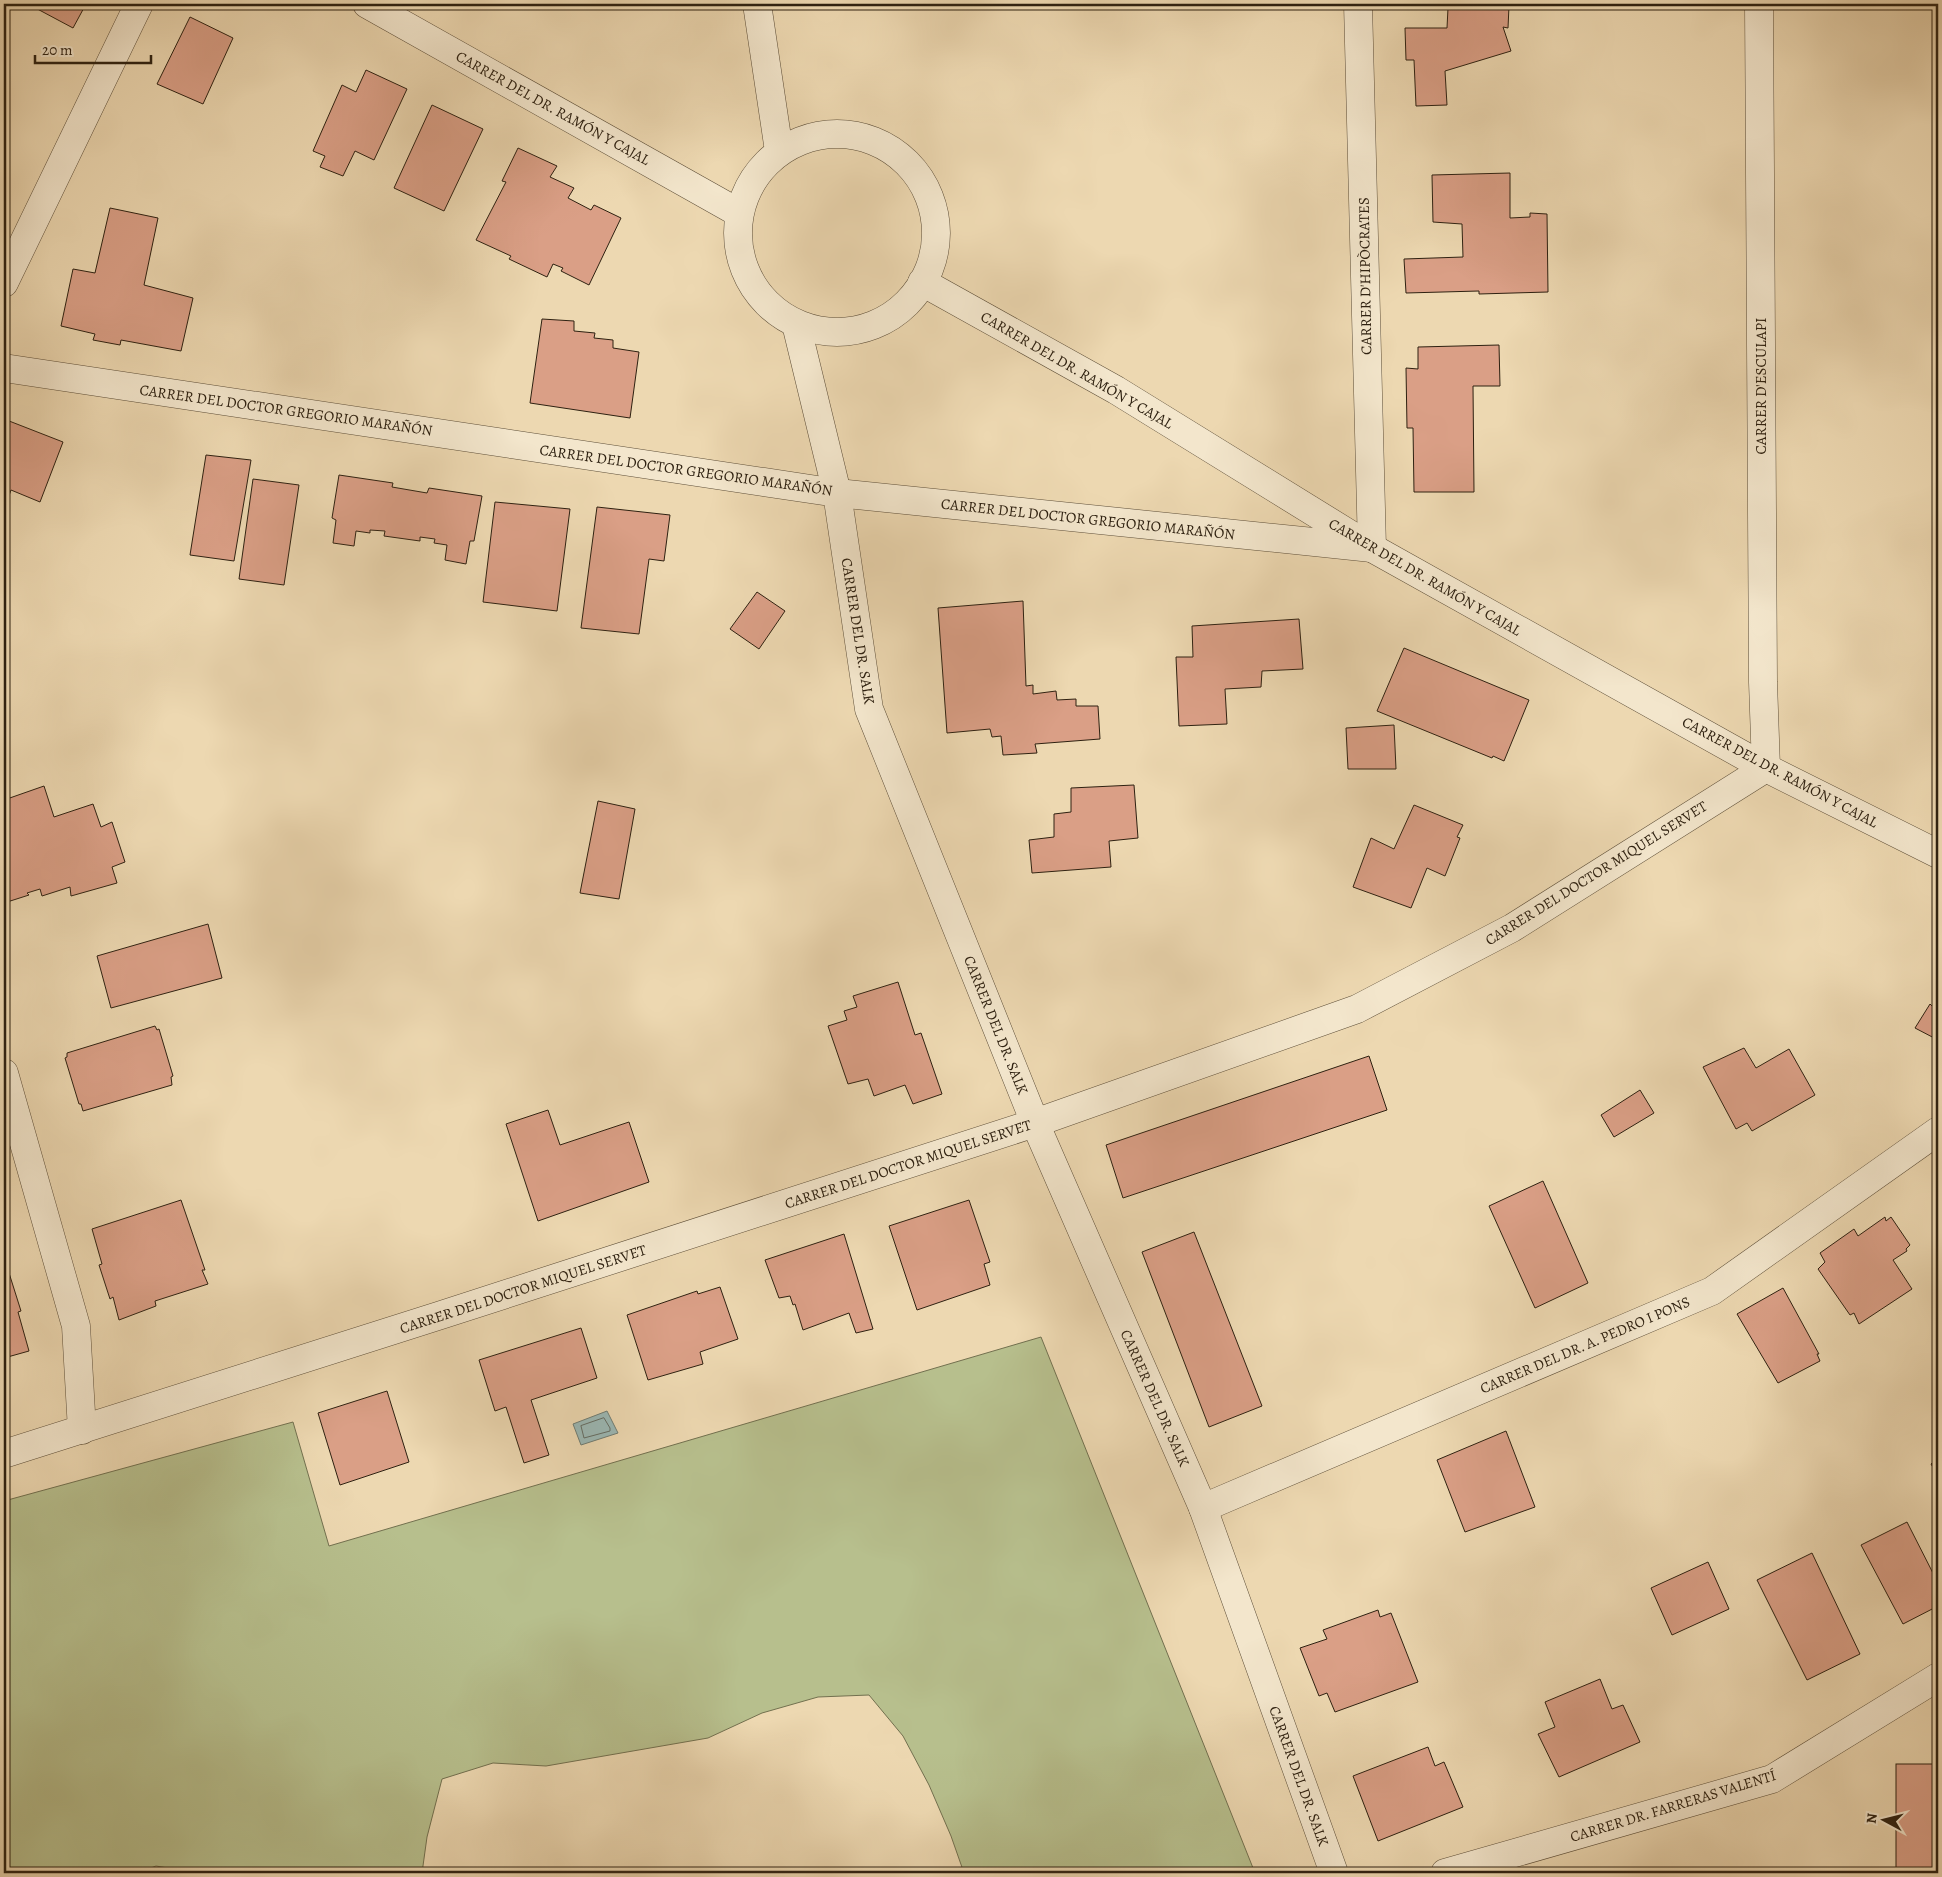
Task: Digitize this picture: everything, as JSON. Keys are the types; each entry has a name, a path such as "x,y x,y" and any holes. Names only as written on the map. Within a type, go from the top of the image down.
{"street":[{"path":"4,283 139,4"},
{"name":"CARRER DEL DR. RAMÓN Y CAJAL","path":"367,4 739,213"},
{"path":"757,4 779,151"},
{"name":"CARRER D'HIPÒCRATES","path":"1358,4 1372,548"},
{"name":"CARRER D'ESCULAPI","path":"1759,4 1763,682 1766,768"},
{"path":"843,133 877,141 906,160 928,192 936,225 934,260 918,291 895,314 864,329 829,333 796,324 771,308 749,281 738,248 739,213 755,176 779,151 808,136 843,133"},
{"name":"CARRER DEL DR. RAMÓN Y CAJAL","path":"922,282 1116,390 1372,548 1766,768 1938,854"},
{"name":"CARRER DEL DR. SALK","path":"796,324 837,493 869,709 1035,1123 1203,1508 1334,1873"},
{"name":"CARRER DEL DOCTOR GREGORIO MARAÑÓN","path":"4,368 837,493 1372,548"},
{"name":"CARRER DEL DOCTOR MIQUEL SERVET","path":"4,1454 1035,1123 1357,1009 1512,928 1766,768"},
{"path":"4,1073 76,1326 82,1430"},
{"name":"CARRER DEL DR. A. PEDRO I PONS","path":"1203,1508 1712,1291 1938,1131"},
{"name":"CARRER DR. FARRERAS VALENTÍ","path":"1446,1873 1772,1779 1938,1677"}],"green space":[{"path":"1041,1337 1255,1873 964,1873 951,1836 929,1785 903,1736 869,1695 818,1697 762,1713 708,1738 546,1766 493,1763 442,1779 427,1837 422,1873 197,1873 156,1866 138,1873 4,1873 4,1501 293,1422 329,1546"}],"water":[{"path":"607,1411 618,1433 581,1445 573,1424"}],"building":[{"path":"28,4 86,4 73,28"},
{"path":"1509,6 1508,28 1503,27 1511,51 1445,71 1447,105 1416,106 1414,60 1406,60 1405,28 1447,28 1448,8"},
{"path":"190,17 233,38 203,104 157,84"},
{"path":"366,70 407,89 374,160 355,151 343,176 320,167 325,156 313,151 342,85 356,92"},
{"path":"432,105 483,129 444,211 394,188"},
{"path":"518,148 557,166 550,177 574,188 568,198 591,210 594,205 621,218 589,285 561,271 563,268 553,264 547,277 509,259 511,256 476,240 506,182 502,181"},
{"path":"1510,173 1510,218 1530,217 1530,213 1547,214 1548,292 1479,294 1479,291 1406,293 1404,259 1463,257 1462,224 1433,222 1432,175"},
{"path":"110,208 158,218 144,285 193,298 181,351 121,340 120,345 93,340 95,334 61,326 73,269 95,273"},
{"path":"542,319 574,321 574,331 595,333 594,338 613,340 613,348 639,352 630,418 530,403"},
{"path":"1499,345 1500,386 1473,386 1474,492 1414,492 1413,428 1407,428 1406,368 1418,369 1418,347"},
{"path":"4,419 63,442 40,502 11,490 4,510"},
{"path":"206,455 251,460 234,561 190,555"},
{"path":"339,475 393,483 392,487 427,493 429,488 482,496 474,541 470,541 466,564 445,560 447,545 434,543 435,539 420,537 420,541 384,536 385,531 370,530 370,533 356,531 354,546 333,543 336,520 332,518"},
{"path":"253,479 299,485 284,585 239,579"},
{"path":"495,502 570,509 557,611 483,602"},
{"path":"597,507 670,515 664,561 649,559 639,634 581,628"},
{"path":"757,592 785,611 759,649 730,629"},
{"path":"1023,601 1026,686 1033,685 1033,694 1056,691 1057,700 1076,699 1076,706 1098,706 1100,739 1035,744 1037,753 1003,755 1001,736 992,737 990,729 947,733 938,608"},
{"path":"1299,619 1303,669 1262,671 1261,687 1225,689 1227,724 1179,726 1176,657 1193,657 1192,626"},
{"path":"1404,648 1529,700 1504,761 1493,756 1492,758 1377,711"},
{"path":"1394,725 1396,769 1348,769 1346,728"},
{"path":"1134,785 1138,838 1109,841 1111,867 1032,873 1029,840 1054,837 1054,814 1071,812 1071,788"},
{"path":"44,786 54,817 93,804 101,827 112,822 125,862 112,867 117,883 71,896 70,887 42,896 40,889 27,893 29,895 4,903 4,800"},
{"path":"598,801 635,809 619,899 580,893"},
{"path":"1414,805 1463,825 1457,837 1460,838 1445,876 1427,868 1411,908 1353,887 1371,838 1394,849"},
{"path":"208,924 222,978 111,1008 97,956"},
{"path":"898,982 915,1035 921,1033 942,1094 913,1104 905,1085 874,1096 868,1079 848,1084 828,1026 847,1020 844,1011 857,1007 853,996"},
{"path":"1938,997 1938,1040 1915,1028 1930,1004 1933,1007"},
{"path":"155,1026 157,1030 159,1029 173,1076 171,1077 172,1085 83,1111 81,1104 79,1104 65,1058 67,1053"},
{"path":"1744,1048 1756,1068 1789,1049 1815,1095 1752,1131 1747,1123 1736,1129 1703,1067"},
{"path":"1369,1056 1387,1110 1123,1198 1106,1145"},
{"path":"1640,1090 1654,1113 1614,1137 1601,1115"},
{"path":"548,1110 560,1145 629,1122 649,1182 538,1221 506,1124"},
{"path":"1543,1181 1588,1283 1535,1308 1489,1206"},
{"path":"181,1200 208,1284 155,1301 156,1306 119,1320 113,1297 110,1299 99,1265 102,1264 92,1229"},
{"path":"969,1200 990,1262 984,1264 990,1285 917,1310 889,1226"},
{"path":"1885,1217 1886,1221 1891,1217 1910,1245 1906,1249 1907,1251 1893,1260 1912,1289 1859,1324 1854,1313 1850,1315 1818,1269 1825,1262 1820,1253 1854,1229 1858,1236"},
{"path":"1194,1232 1262,1406 1209,1427 1142,1252"},
{"path":"844,1234 873,1329 856,1333 849,1313 803,1330 795,1304 793,1305 790,1296 779,1298 765,1260"},
{"path":"4,1257 21,1311 18,1312 29,1351 4,1358"},
{"path":"720,1287 738,1339 700,1352 703,1364 648,1380 627,1315 697,1291 698,1294"},
{"path":"1783,1288 1819,1354 1817,1354 1820,1361 1778,1383 1737,1314"},
{"path":"581,1328 597,1378 531,1400 549,1455 524,1463 506,1407 495,1411 479,1360"},
{"path":"387,1391 409,1462 340,1485 318,1413"},
{"path":"1506,1431 1535,1507 1465,1532 1437,1460"},
{"path":"1938,1458 1938,1476 1931,1464"},
{"path":"1907,1522 1938,1583 1938,1606 1903,1624 1861,1545"},
{"path":"1812,1553 1860,1654 1807,1680 1757,1580"},
{"path":"1708,1562 1729,1609 1672,1635 1651,1588"},
{"path":"1378,1610 1380,1617 1391,1613 1418,1682 1335,1712 1327,1693 1319,1696 1300,1648 1327,1639 1323,1630"},
{"path":"1600,1679 1612,1709 1623,1705 1640,1742 1559,1777 1538,1734 1555,1727 1545,1702"},
{"path":"1428,1747 1435,1766 1444,1762 1463,1807 1378,1841 1353,1776"},
{"path":"1896,1764 1938,1764 1938,1873 1896,1873"}]}
